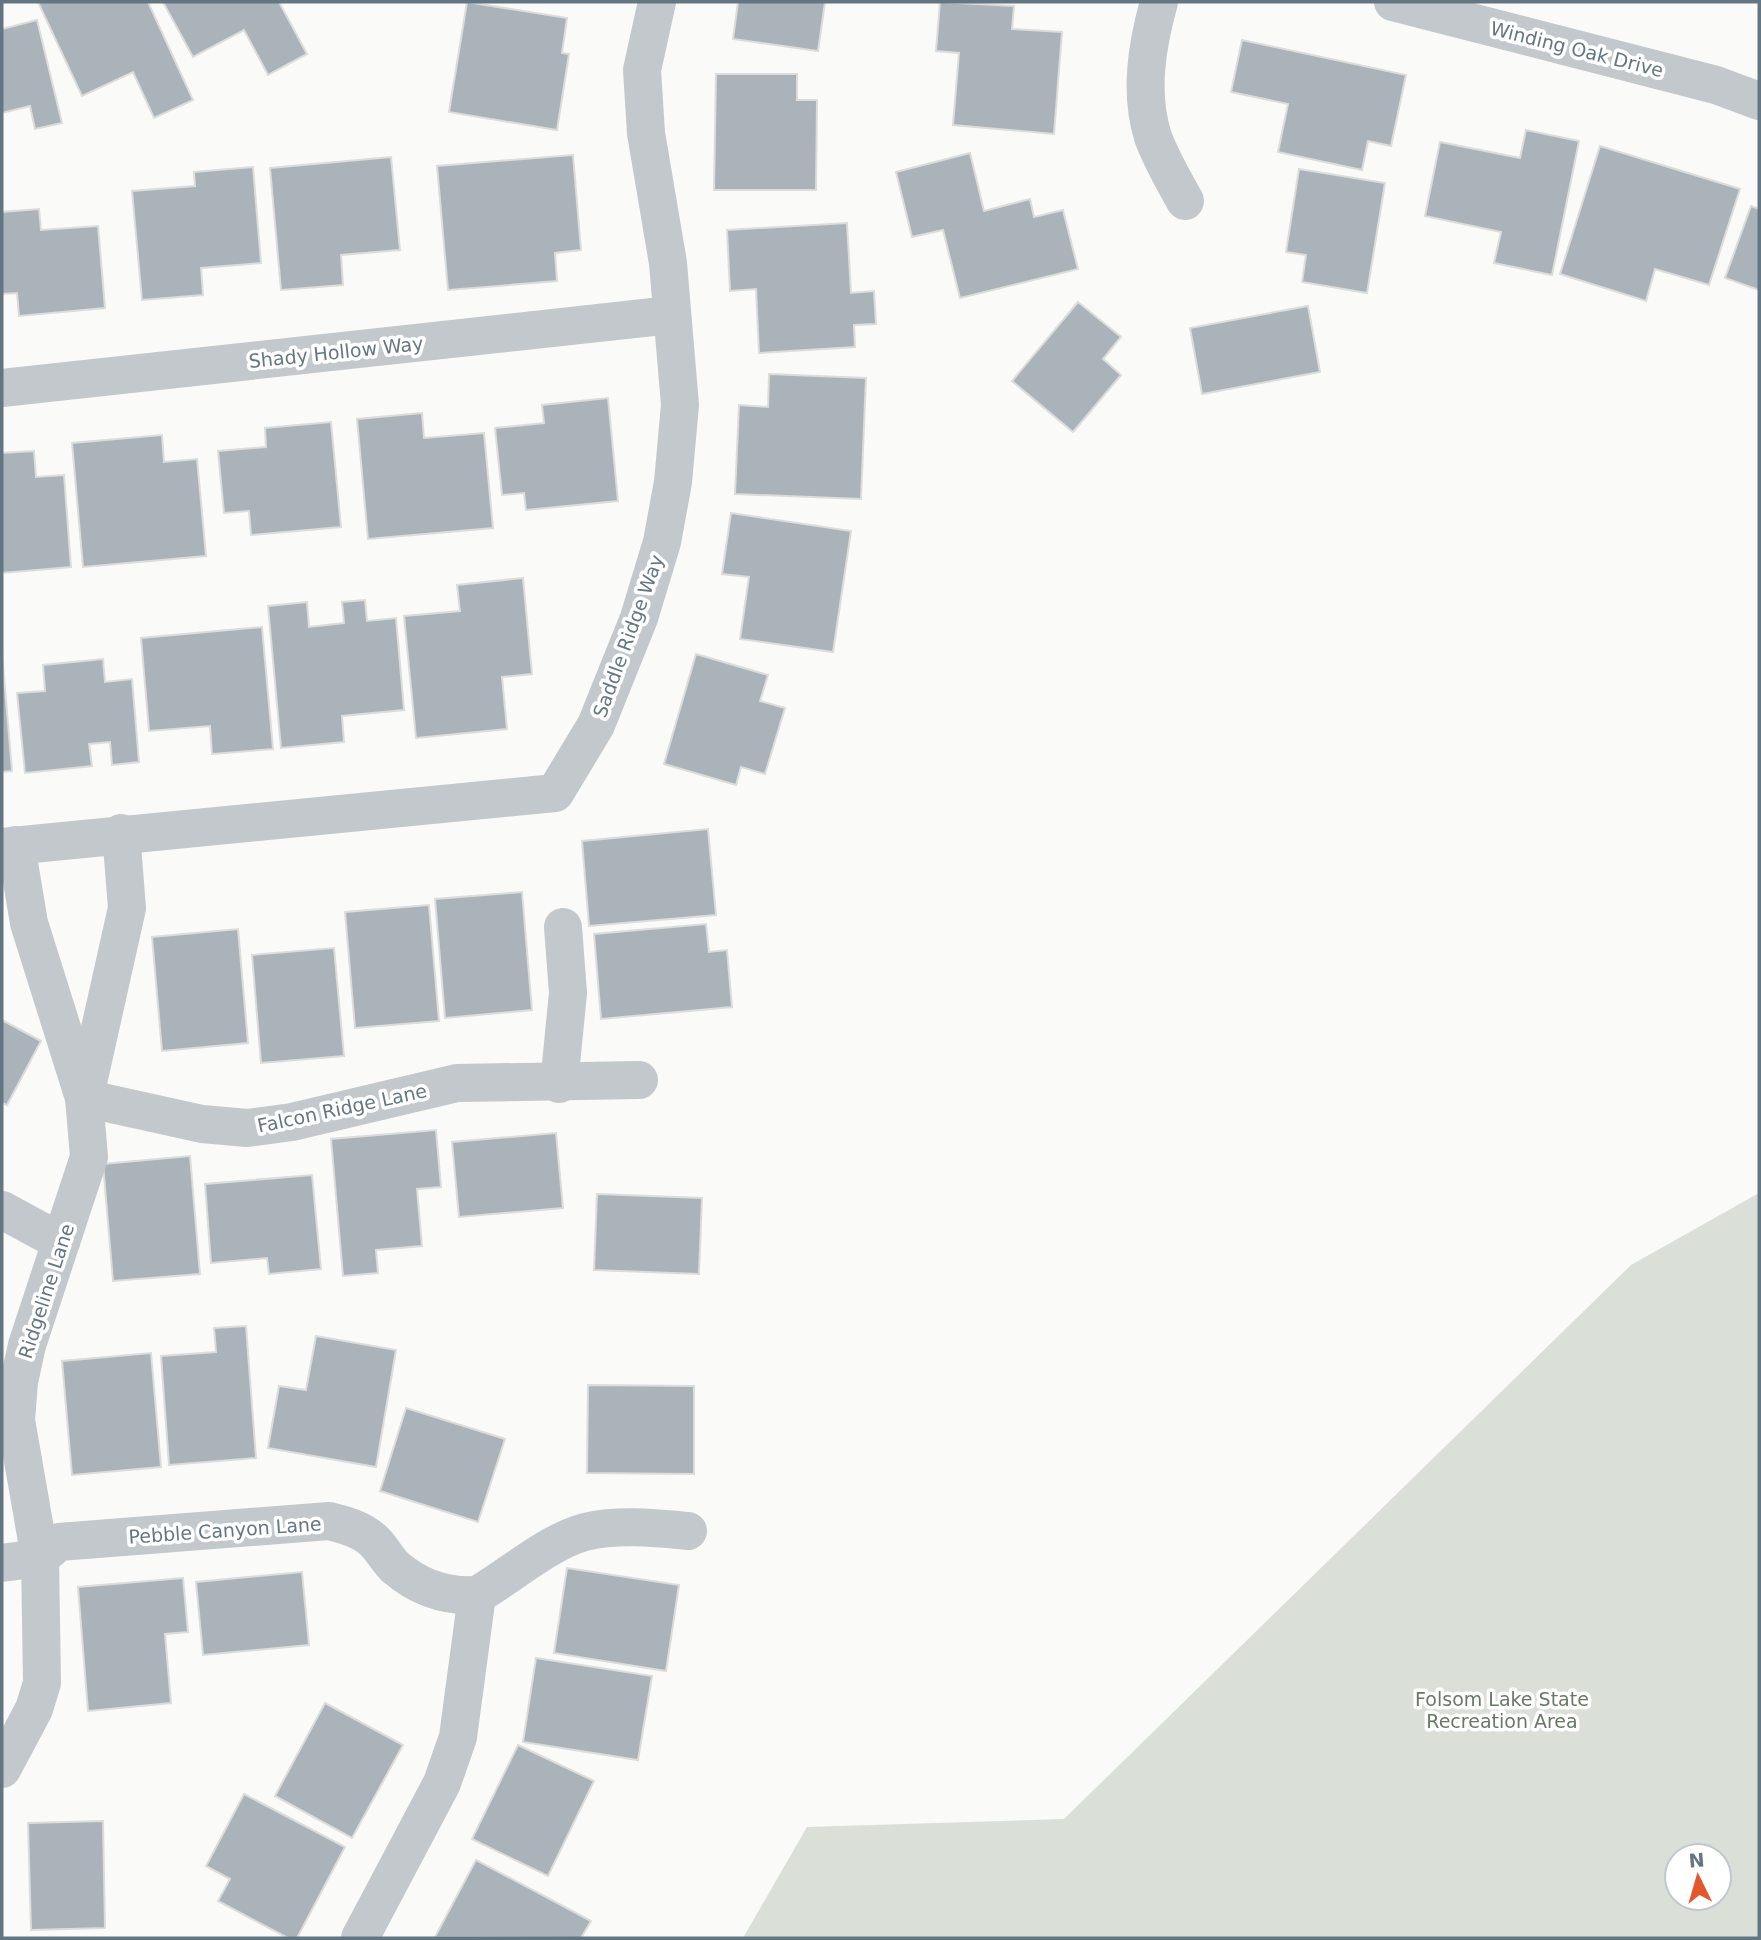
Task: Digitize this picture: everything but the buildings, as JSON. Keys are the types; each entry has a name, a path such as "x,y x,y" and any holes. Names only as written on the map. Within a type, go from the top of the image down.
{"street":[{"name":"Saddle Ridge Way","path":"9,846 121,833 555,793 596,726 639,618 662,542 673,482 680,405 668,263 646,134 642,70 657,2"},
{"path":"1159,2 1151,30 1144,88 1153,137 1185,201"},
{"name":"Winding Oak Drive","path":"1392,2 1716,85 1759,101"},
{"name":"Shady Hollow Way","path":"2,388 671,315"},
{"name":"Ridgeline Lane","path":"84,1098 127,908 121,833"},
{"name":"Ridgeline Lane","path":"2,1769 34,1709 42,1683 40,1558 16,1420 19,1382 27,1345 89,1157 84,1098 29,923 9,846"},
{"path":"559,1084 568,993 563,927"},
{"name":"Falcon Ridge Lane","path":"84,1098 202,1125 247,1128 292,1122 457,1083 510,1080 559,1084 639,1080"},
{"path":"2,1210 61,1242"},
{"name":"Pebble Canyon Lane","path":"40,1558 59,1542 329,1521 353,1527 374,1541 394,1566 417,1583 441,1593 477,1595"},
{"path":"360,1938 442,1783 458,1737 477,1595 534,1557 584,1532 646,1528 688,1531"},
{"path":"2,1563 40,1558"}],"green space":[{"name":"Folsom Lake State Recreation Area","path":"1759,1193 1759,1938 743,1938 807,1827 1064,1819 1631,1265"}]}
